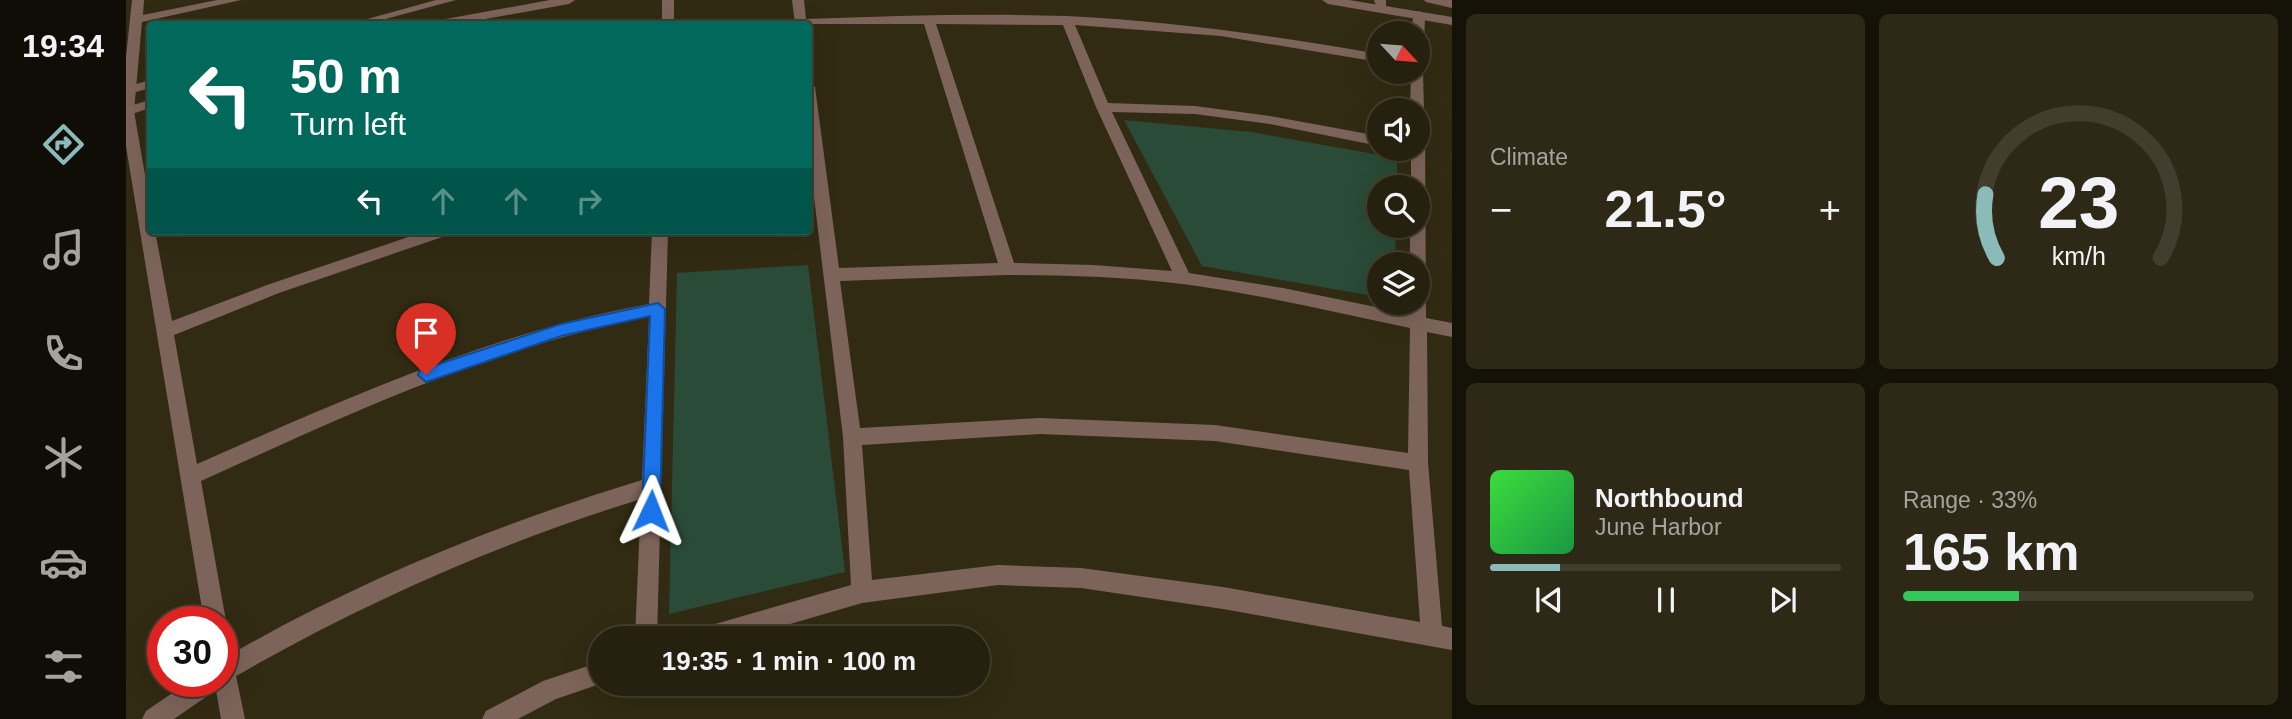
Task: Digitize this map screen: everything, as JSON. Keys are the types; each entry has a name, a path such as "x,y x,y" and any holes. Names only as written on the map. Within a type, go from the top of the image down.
{"street":[{"path":"138,0 126,112 144,167 147,190"},
{"path":"134,20 235,0"},
{"path":"367,21 450,0"},
{"path":"455,21 569,0"},
{"path":"667,21 668,0"},
{"path":"798,0 801,21"},
{"path":"1328,0 1381,4 1452,21"},
{"path":"1430,0 1452,4"},
{"path":"1419,15 1419,21"},
{"path":"812,23 928,18 1067,20 1224,32 1367,56"},
{"path":"928,18 1008,268"},
{"path":"1067,20 1103,107 1183,278"},
{"path":"127,91 147,85"},
{"path":"126,112 147,105"},
{"path":"1103,107 1195,110 1270,120 1367,139"},
{"path":"812,118 852,437 862,592"},
{"path":"746,626 862,592 998,575 1081,578 1223,598 1331,620 1442,637 1418,463 1418,161"},
{"path":"153,235 165,331 212,606"},
{"path":"165,331 273,289 431,235"},
{"path":"647,626 660,235"},
{"path":"832,275 1008,268 1089,270 1183,278 1452,330"},
{"path":"190,476 426,375 510,345 586,323 658,309"},
{"path":"852,437 1040,426 1215,433 1418,463"},
{"path":"238,661 364,596 481,543 652,485"},
{"path":"494,719 551,689 588,677"},
{"path":"154,719 184,697"},
{"path":"227,697 233,719"}],"green space":[{"path":"1124,120 1251,132 1367,153 1367,161 1397,161 1397,175 1367,175 1367,238 1396,238 1395,252 1367,252 1367,295 1202,266"},
{"path":"808,265 845,572 669,614 677,273"}],"route":[{"path":"426,375 561,330 658,309 651,511"}]}
